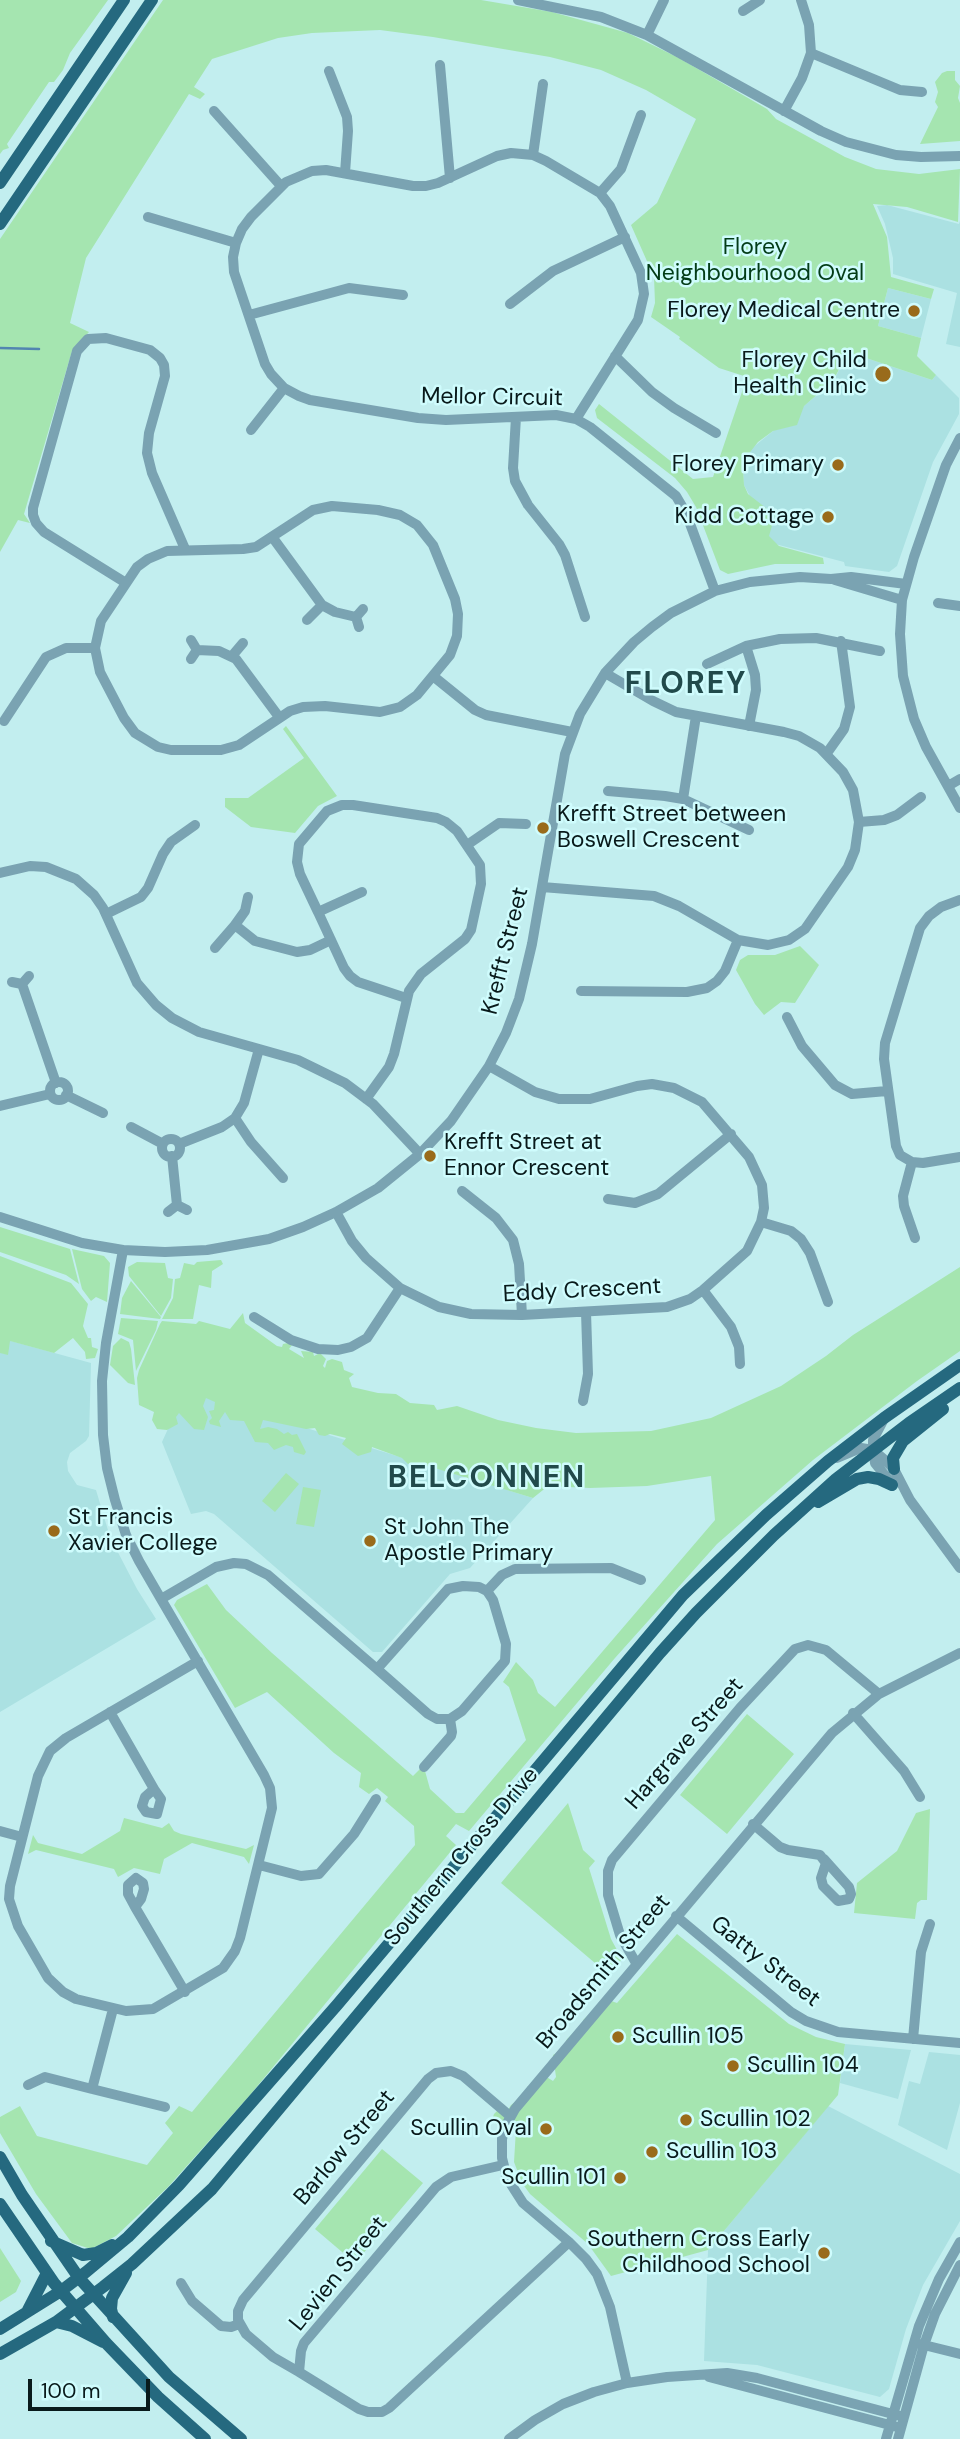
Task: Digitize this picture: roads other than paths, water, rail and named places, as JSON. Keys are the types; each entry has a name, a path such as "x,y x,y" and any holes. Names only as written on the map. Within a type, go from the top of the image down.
{"main road":[{"path":"0,183 124,0"},
{"path":"0,224 152,0"},
{"name":"Southern Cross Drive","path":"0,2329 79,2278 114,2250 156,2210 220,2141 683,1595 766,1515 828,1461 960,1365"},
{"path":"894,1469 893,1458 898,1448 946,1406 957,1390"},
{"name":"Southern Cross Drive","path":"0,2354 56,2322 93,2295 132,2264 221,2179 482,1864 696,1613 836,1479 957,1390"},
{"path":"802,1510 857,1479 868,1477 892,1485"},
{"path":"0,2157 51,2241 93,2295 178,2385 242,2439"},
{"path":"0,2204 47,2273 106,2343 158,2397 205,2439"},
{"path":"51,2241 83,2255 96,2253 108,2247 156,2210"},
{"path":"114,2318 112,2298 132,2264"},
{"path":"26,2313 47,2273"},
{"path":"56,2322 72,2326 91,2338 106,2343"}],"street":[{"path":"517,0 601,17 647,35 846,142 871,150 921,157 959,156"},
{"path":"647,35 664,0"},
{"path":"743,11 760,0"},
{"path":"784,111 802,78 811,53 809,25 801,0"},
{"path":"811,53 900,90 922,92"},
{"path":"440,65 450,178"},
{"path":"329,71 346,117 348,131 345,173"},
{"path":"533,155 543,84"},
{"path":"214,111 281,186"},
{"path":"600,192 621,169 641,115"},
{"name":"Mellor Circuit","path":"236,243 251,217 281,186 298,175 326,170 426,186 497,156 511,153 533,155 600,192 610,206 641,273 644,294 638,320 576,419 556,415 446,420 418,418 310,400 284,388"},
{"path":"148,217 236,243 234,272 265,364 284,388 251,430"},
{"path":"510,304 553,271 625,237"},
{"path":"249,316 349,288 403,295"},
{"path":"126,583 44,532 33,515 77,351 88,340 106,338 150,351 160,358 164,365 165,376 149,433 147,453 152,473 186,550"},
{"path":"615,356 652,392 716,433"},
{"path":"516,416 513,462 515,481 527,505 565,555 585,617"},
{"path":"576,419 676,496 686,513 715,591"},
{"path":"960,438 946,465 906,584 902,600 900,648 910,705 926,747 960,808"},
{"path":"332,506 400,515 417,525 433,545 455,599 458,614 457,636 453,649 417,695 407,704 387,711 364,712 310,706 290,711 233,747 214,750 171,750 158,747 135,733 124,718 100,672 95,648 101,621 137,567 167,551 186,550 243,549 262,544 313,510 332,506"},
{"path":"273,538 322,605 335,612 359,618"},
{"name":"Krefft Street","path":"0,1217 82,1243 123,1250 184,1252 269,1239 336,1212 378,1188 420,1154 451,1121 489,1066 506,1033 519,999 532,944 560,777 572,732 605,673 634,642 671,613 731,586 800,577 851,577 906,584"},
{"name":"Krefft Street","path":"831,579 902,600"},
{"path":"938,603 960,607"},
{"path":"307,620 322,605"},
{"path":"707,664 746,646 780,639 841,641 880,650"},
{"path":"827,753 844,729 850,708 850,692 841,641"},
{"path":"232,656 243,643"},
{"path":"746,646 755,675 749,726"},
{"path":"4,721 46,657 66,648 95,648"},
{"path":"193,650 219,651 232,656 279,717"},
{"path":"542,887 654,896 679,906 738,940 753,944 775,944 789,940 805,929 848,867 855,850 859,822 853,790 843,772 827,753 799,736 668,709 605,673"},
{"path":"433,676 475,710 486,715 572,732"},
{"path":"683,799 696,716"},
{"path":"948,786 960,779"},
{"path":"608,791 683,799 749,830"},
{"path":"859,822 884,820 897,815 921,797"},
{"path":"366,1098 392,1060 406,998 421,974 465,939 473,925 482,875 478,860 450,824 437,818 342,805 327,811 302,839 297,856 300,874 350,976 358,982 406,998"},
{"path":"467,845 499,823 526,824"},
{"path":"106,914 141,897 171,842 195,825"},
{"path":"0,873 30,866 46,867 82,884 94,895 106,914 137,983 156,1006 199,1032 298,1060 322,1070 366,1098 420,1154"},
{"path":"318,912 362,892"},
{"path":"215,948 245,911 248,897"},
{"path":"960,900 941,907 929,916 920,928 885,1043 884,1059 895,1146 900,1154 912,1162 923,1163 960,1157"},
{"path":"235,925 255,941 297,952 310,950 331,940"},
{"path":"581,991 687,992 706,988 717,981 724,971 738,940"},
{"path":"21,981 56,1083"},
{"path":"787,1017 802,1046 835,1085 852,1094 887,1091"},
{"path":"179,1144 222,1128 235,1118 244,1103 258,1049"},
{"name":"Eddy Crescent","path":"336,1212 352,1241 366,1258 400,1288 429,1303 460,1312 491,1316 667,1307 690,1299 703,1290 747,1251 761,1222 763,1193 757,1171 731,1133 702,1102 674,1088 659,1085 637,1086 590,1099 559,1099 535,1092 489,1066"},
{"path":"50,1094 51,1087 56,1083"},
{"path":"56,1083 65,1085 66,1095"},
{"path":"50,1094 58,1100 66,1095"},
{"path":"0,1106 50,1094"},
{"path":"66,1095 103,1113"},
{"path":"235,1118 251,1142 283,1178"},
{"path":"131,1127 163,1144"},
{"path":"608,1199 635,1203 658,1194 731,1133"},
{"path":"163,1144 172,1139 179,1144"},
{"path":"163,1144 163,1151 172,1156"},
{"path":"172,1156 178,1153 179,1144"},
{"path":"172,1156 178,1209"},
{"path":"912,1162 903,1196 915,1238"},
{"path":"462,1191 496,1218 513,1240 519,1264 522,1315"},
{"path":"761,1222 791,1231 804,1243 828,1303"},
{"path":"123,1250 106,1343 102,1403 107,1468 114,1500 126,1535 162,1599 198,1661 270,1788 272,1808 235,1951 223,1968 153,2009 140,2012 113,2009 76,1999 48,1978 18,1926 9,1899 38,1776 50,1751 66,1738 198,1661"},
{"path":"254,1317 291,1340 318,1349 338,1350 353,1347 367,1338 400,1288"},
{"path":"703,1290 731,1327 739,1347 740,1364"},
{"path":"583,1401 589,1374 586,1312"},
{"path":"884,1418 873,1440 875,1463 892,1485 910,1500"},
{"path":"828,1461 862,1448 873,1450 894,1469 910,1500 960,1568"},
{"path":"162,1599 216,1567 234,1563 258,1568 428,1714 437,1719 450,1719 462,1712 501,1667 506,1657 506,1644 493,1600 487,1591 479,1587 448,1589 377,1670"},
{"path":"487,1591 502,1575 515,1569 611,1567 641,1580"},
{"name":"Hargrave Street","path":"636,1963 620,1935 608,1895 608,1871 618,1853 740,1708 795,1649 808,1644 826,1650 879,1694"},
{"name":"Broadsmith Street","path":"627,2383 605,2290 586,2259 523,2203 514,2191 503,2165 502,2139 510,2116 812,1754 853,1713 879,1694 960,1653"},
{"path":"110,1712 155,1789"},
{"path":"853,1713 904,1771 920,1797"},
{"path":"424,1767 451,1737 450,1719"},
{"path":"259,1865 301,1876 319,1874 354,1834 376,1799"},
{"path":"753,1824 780,1847 816,1853 824,1859"},
{"path":"0,1831 22,1837"},
{"path":"135,1907 185,1992"},
{"name":"Gatty Street","path":"676,1916 791,2012 806,2021 838,2032 960,2043"},
{"path":"913,2039 921,1952 930,1924"},
{"path":"92,2089 113,2009"},
{"name":"Barlow Street","path":"239,2324 238,2311 243,2300 428,2079 436,2073 451,2071 463,2076 510,2116"},
{"path":"28,2085 45,2077 165,2107"},
{"name":"Levien Street","path":"299,2372 304,2343 436,2187 451,2176 503,2165"},
{"path":"181,2283 192,2301 221,2326 239,2324 246,2334 273,2357 359,2409 382,2412 569,2242"},
{"path":"886,2439 913,2342 932,2294 960,2242"},
{"path":"898,2439 924,2345 935,2314 960,2264"},
{"path":"913,2342 960,2354"},
{"path":"509,2439 563,2404 627,2383 667,2377 707,2376 723,2382 893,2414 903,2422"},
{"path":"816,2399 890,2425 903,2422"}],"waterway":[{"path":"0,348 39,349"},
{"path":"758,358 787,361 800,358"}],"place":[{"name":"Florey Medical Centre","path":"914,311"},
{"name":"Florey Child Health Clinic","path":"883,374"},
{"name":"Florey Primary","path":"838,465"},
{"name":"Kidd Cottage","path":"828,517"},
{"name":"Krefft Street between Boswell Crescent","path":"543,828"},
{"name":"Krefft Street at Ennor Crescent","path":"430,1156"},
{"name":"St Francis Xavier College","path":"54,1531"},
{"name":"St John The Apostle Primary","path":"370,1541"},
{"name":"Scullin 105","path":"618,2037"},
{"name":"Scullin 104","path":"733,2066"},
{"name":"Scullin 102","path":"686,2120"},
{"name":"Scullin Oval","path":"546,2129"},
{"name":"Scullin 103","path":"652,2152"},
{"name":"Scullin 101","path":"620,2178"},
{"name":"Southern Cross Early Childhood School","path":"824,2253"}],"district":[{"name":"FLOREY","path":"686,685"},
{"name":"BELCONNEN","path":"487,1479"}],"park label":[{"name":"Florey Neighbourhood Oval","path":"755,261"}]}
